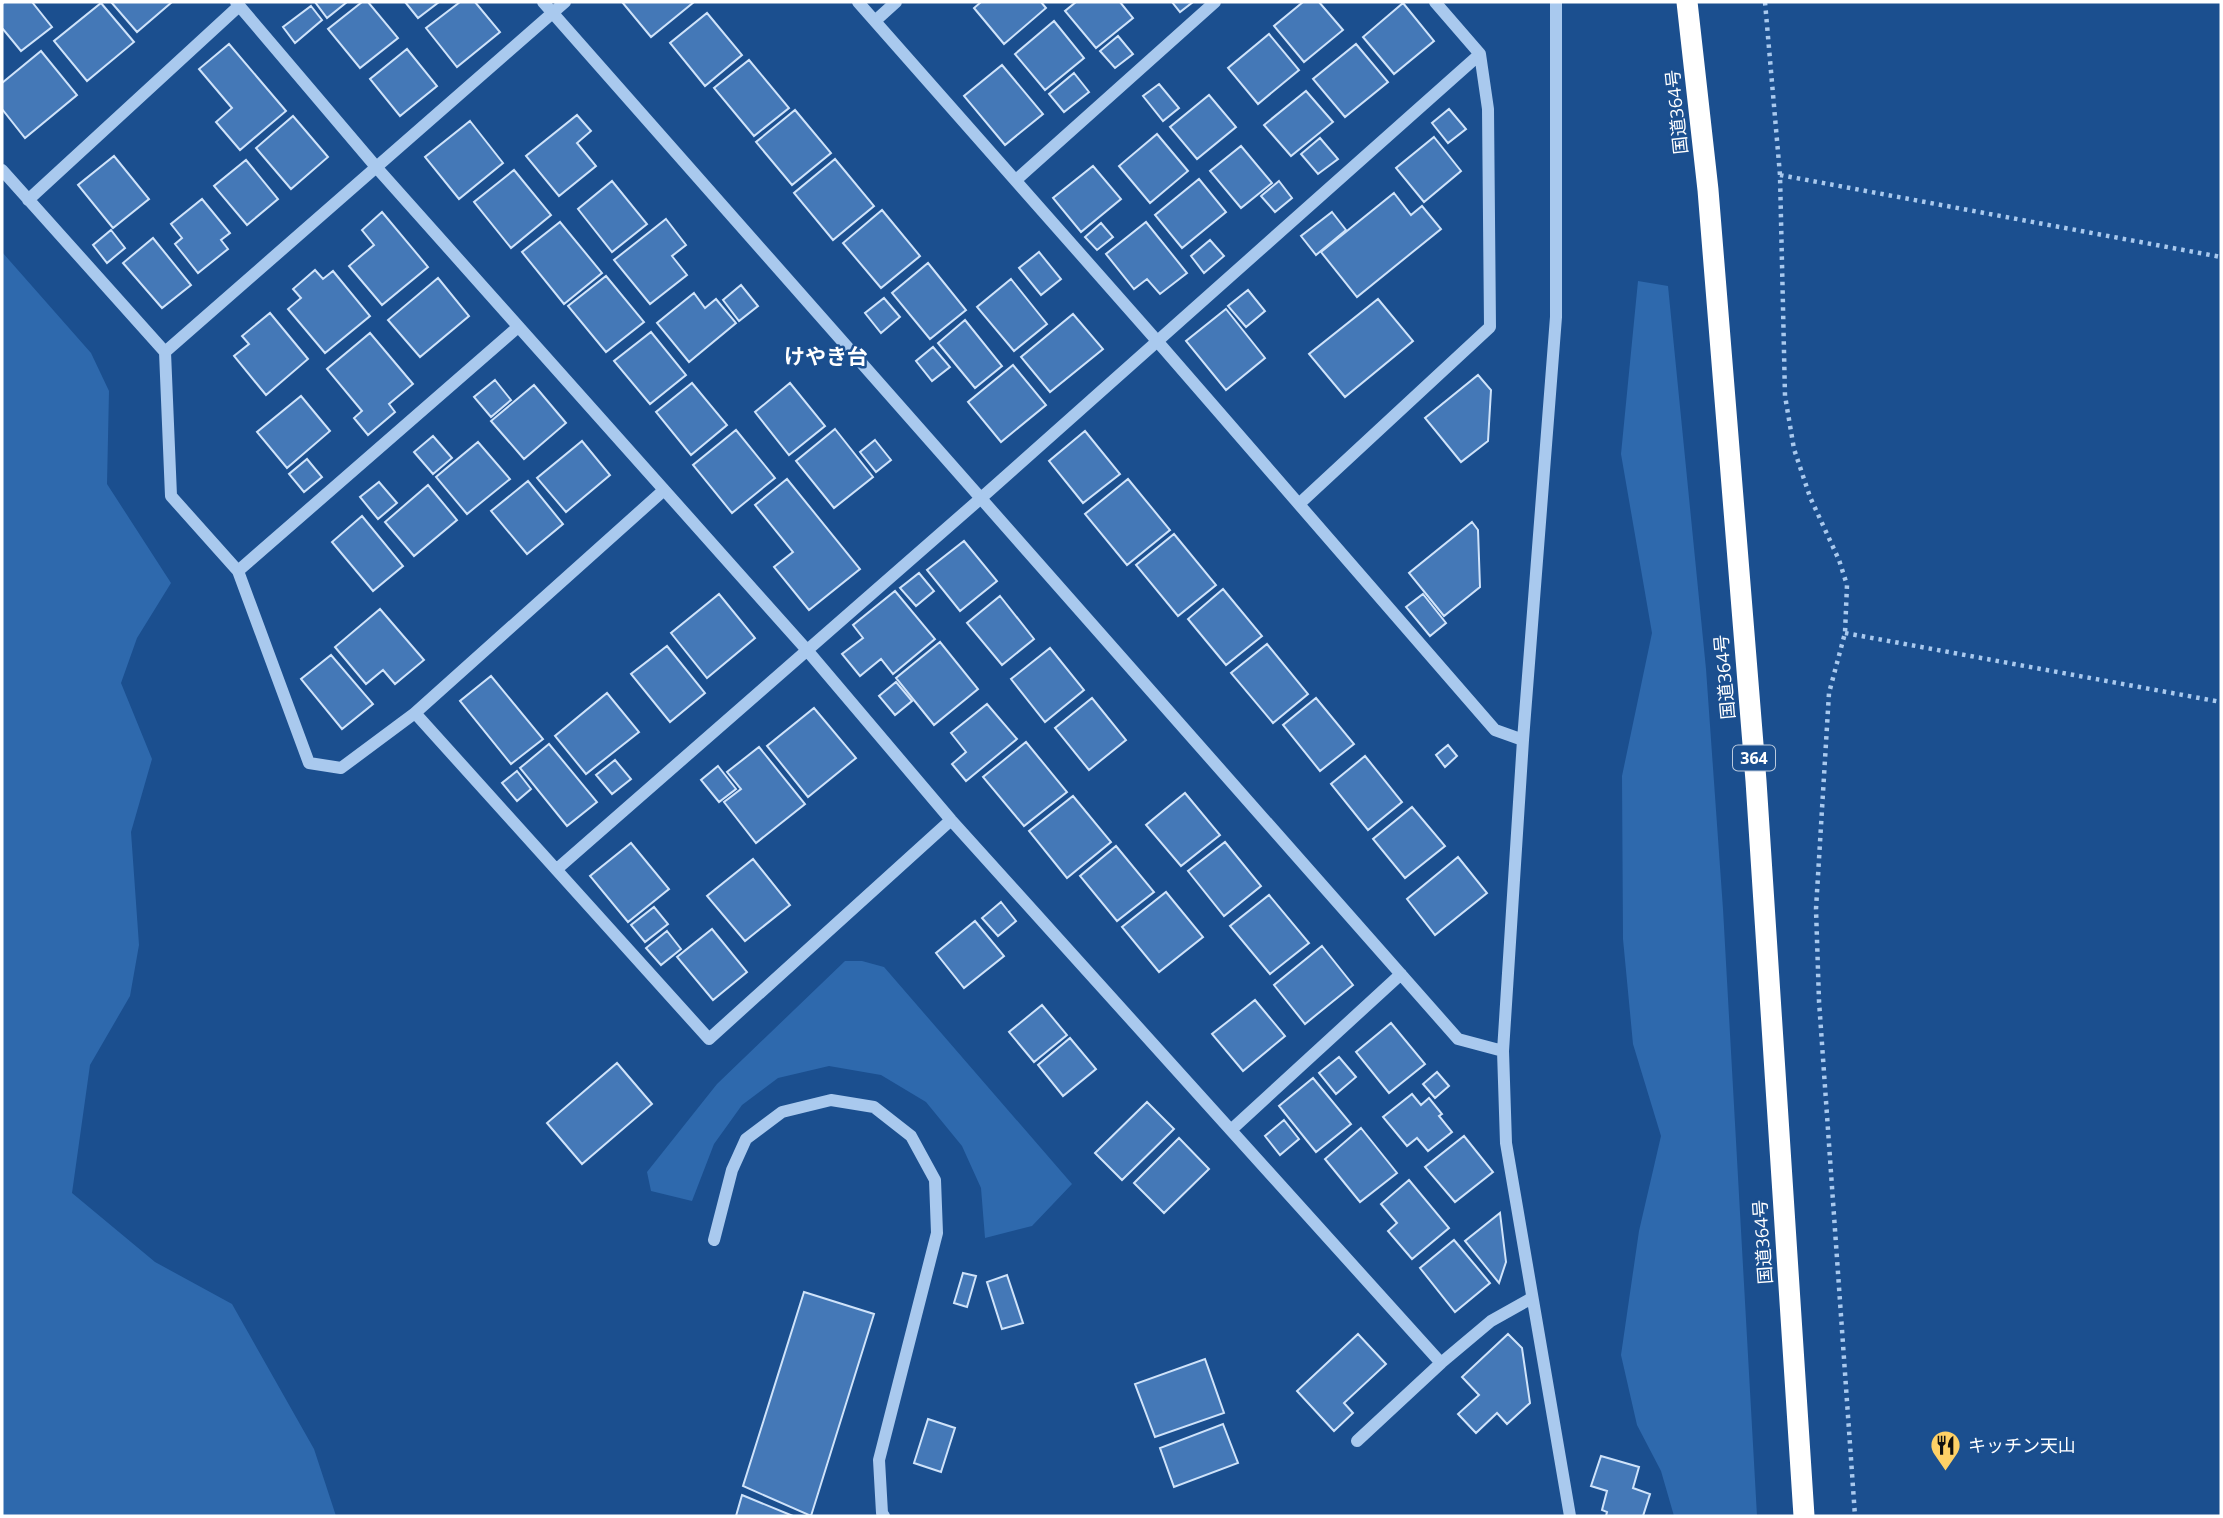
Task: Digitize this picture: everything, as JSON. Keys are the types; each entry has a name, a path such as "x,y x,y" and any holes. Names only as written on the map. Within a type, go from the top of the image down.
{"highway":[{"name":"国道364号","path":"1687,2 1708,190 1755,767 1804,1516"}],"street":[{"path":"542,2 1458,1039 1503,1051"},
{"path":"165,352 565,2"},
{"path":"858,2 1495,730 1523,740"},
{"path":"875,21 896,2"},
{"path":"1016,180 1215,2"},
{"path":"1299,503 1490,327 1488,109 1480,54 1435,2"},
{"path":"1556,2 1556,317 1523,740 1503,1051 1506,1143 1570,1516"},
{"path":"28,200 238,4 377,168 806,649 951,820 1441,1363"},
{"path":"557,869 1158,342 1480,54"},
{"path":"2,170 165,352 172,496 238,571 309,763 341,768 415,713 664,490"},
{"path":"238,571 518,327"},
{"path":"415,713 709,1039 951,820"},
{"path":"1231,1130 1401,974"},
{"path":"714,1240 732,1170 746,1139 782,1112 831,1100 874,1107 911,1136 935,1180 937,1233 879,1460 884,1516"},
{"path":"1357,1441 1491,1321 1532,1298"}],"path":[{"path":"1765,2 1780,175 1785,396 1794,449 1847,585 1845,633 1829,693 1816,909 1819,1001 1855,1516"},
{"path":"1780,175 2221,257"},
{"path":"1845,633 2221,702"}],"shaded area":[{"path":"2,252 91,353 109,391 107,484 171,583 137,638 121,683 152,759 131,832 139,945 130,996 90,1065 72,1193 155,1262 232,1304 314,1449 336,1516 2,1516"},
{"path":"1638,281 1668,286 1706,669 1723,909 1757,1516 1674,1516 1661,1471 1637,1425 1621,1355 1639,1231 1661,1136 1633,1044 1623,939 1622,776 1652,633 1621,454"},
{"path":"845,961 862,961 884,967 1072,1184 1032,1226 985,1238 981,1188 962,1146 926,1102 881,1075 829,1066 778,1078 742,1105 714,1144 692,1201 651,1191 647,1172 717,1084"}],"building":[{"path":"4,2 32,2 52,27 21,51 2,28"},
{"path":"111,2 172,2 137,32"},
{"path":"315,2 347,2 327,18"},
{"path":"362,2 368,2 398,38 360,68 328,29"},
{"path":"405,2 439,2 418,18"},
{"path":"460,2 475,2 500,32 457,67 426,28"},
{"path":"622,2 694,2 651,37"},
{"path":"981,2 1041,2 1046,8 1004,44 974,8"},
{"path":"1076,2 1120,2 1133,18 1096,48 1065,11"},
{"path":"1172,2 1193,2 1180,12"},
{"path":"1303,2 1319,2 1343,30 1304,62 1274,26"},
{"path":"101,3 134,42 87,81 54,41"},
{"path":"1403,3 1434,41 1394,74 1363,37"},
{"path":"311,6 322,20 295,43 283,27"},
{"path":"707,13 742,55 705,86 670,43"},
{"path":"1054,21 1084,58 1045,90 1015,54"},
{"path":"1269,34 1299,70 1258,104 1228,68"},
{"path":"1118,36 1133,54 1115,68 1100,51"},
{"path":"229,44 286,111 240,150 216,122 232,108 199,69"},
{"path":"1356,44 1388,82 1345,117 1313,79"},
{"path":"407,49 437,86 400,116 370,79"},
{"path":"41,51 77,95 25,138 2,109 2,83"},
{"path":"749,60 789,108 754,136 714,88"},
{"path":"1002,65 1043,114 1005,145 964,96"},
{"path":"1074,73 1089,92 1064,112 1049,94"},
{"path":"1159,84 1179,108 1163,121 1143,96"},
{"path":"1306,91 1333,122 1291,156 1264,125"},
{"path":"1209,95 1236,127 1197,159 1170,127"},
{"path":"1449,109 1466,129 1448,143 1432,123"},
{"path":"795,110 831,153 792,185 756,142"},
{"path":"577,115 591,131 577,143 596,166 559,196 526,156"},
{"path":"293,116 328,157 291,189 256,148"},
{"path":"470,121 503,163 459,199 425,157"},
{"path":"1157,134 1188,171 1150,203 1119,166"},
{"path":"1434,137 1461,171 1424,202 1396,168"},
{"path":"1320,138 1338,159 1318,174 1301,154"},
{"path":"1241,146 1272,183 1241,208 1210,171"},
{"path":"114,156 149,199 113,228 78,185"},
{"path":"835,159 874,206 833,240 794,193"},
{"path":"246,160 278,199 247,225 214,186"},
{"path":"1093,166 1121,199 1081,232 1053,198"},
{"path":"514,170 551,215 511,248 474,202"},
{"path":"1199,179 1226,212 1182,248 1155,215"},
{"path":"612,181 647,224 612,252 578,209"},
{"path":"1279,181 1292,198 1275,212 1261,196"},
{"path":"1394,193 1411,215 1422,206 1441,229 1357,297 1321,252"},
{"path":"202,199 230,233 221,240 228,249 198,273 175,244 182,238 171,224"},
{"path":"882,210 920,256 881,288 843,243"},
{"path":"382,212 428,267 382,305 349,266 374,245 362,230"},
{"path":"1332,212 1346,230 1316,255 1301,236"},
{"path":"666,219 686,245 672,256 687,275 650,304 614,260"},
{"path":"560,222 602,273 564,304 522,252"},
{"path":"1146,222 1187,273 1160,294 1147,279 1134,289 1106,254"},
{"path":"1101,223 1113,237 1097,250 1085,237"},
{"path":"111,230 125,248 107,263 93,245"},
{"path":"153,238 191,285 162,308 123,263"},
{"path":"1210,240 1224,256 1204,273 1191,256"},
{"path":"1039,252 1061,279 1041,295 1019,268"},
{"path":"928,263 966,310 930,339 892,293"},
{"path":"315,270 323,279 333,271 370,316 325,353 288,309 301,298 293,289"},
{"path":"606,276 644,322 606,352 568,306"},
{"path":"438,278 469,316 420,357 388,320"},
{"path":"1011,279 1047,324 1014,351 977,307"},
{"path":"741,285 758,306 739,321 723,300"},
{"path":"1248,290 1265,311 1246,327 1228,306"},
{"path":"694,293 705,308 716,299 736,323 689,362 657,323"},
{"path":"884,298 900,317 881,333 865,313"},
{"path":"1378,299 1413,341 1345,397 1309,354"},
{"path":"1226,309 1265,358 1226,390 1186,341"},
{"path":"270,313 308,359 266,395 234,356 249,344 242,336"},
{"path":"1073,314 1103,349 1050,392 1021,357"},
{"path":"965,320 1002,366 975,388 938,343"},
{"path":"651,332 686,375 650,404 614,361"},
{"path":"370,333 413,384 389,404 395,412 368,435 354,418 362,411 327,369"},
{"path":"933,347 950,367 932,381 916,361"},
{"path":"1013,365 1046,405 1001,442 968,402"},
{"path":"1478,375 1491,390 1488,441 1461,462 1425,418"},
{"path":"495,380 511,400 491,417 474,397"},
{"path":"692,383 727,425 691,455 656,412"},
{"path":"790,383 825,426 789,455 755,412"},
{"path":"534,385 566,423 524,459 491,421"},
{"path":"301,396 330,431 287,468 257,432"},
{"path":"835,429 873,477 834,508 796,461"},
{"path":"736,430 775,478 732,513 693,465"},
{"path":"1085,431 1120,474 1083,503 1049,461"},
{"path":"433,436 452,458 433,474 414,452"},
{"path":"875,440 891,460 876,472 860,452"},
{"path":"582,441 610,475 566,512 537,478"},
{"path":"478,442 510,479 467,514 436,477"},
{"path":"307,459 322,477 304,492 289,474"},
{"path":"787,479 860,569 809,610 774,567 793,552 755,505"},
{"path":"1128,479 1170,530 1127,565 1085,514"},
{"path":"528,481 563,524 527,554 491,511"},
{"path":"379,482 397,503 378,519 360,497"},
{"path":"428,485 457,520 414,556 385,522"},
{"path":"362,516 403,566 373,591 332,542"},
{"path":"1472,522 1478,530 1480,587 1444,616 1409,573"},
{"path":"1174,534 1216,585 1178,616 1136,565"},
{"path":"964,541 997,581 960,611 927,570"},
{"path":"919,573 934,591 916,606 900,588"},
{"path":"1223,589 1262,636 1226,665 1188,619"},
{"path":"895,591 935,639 893,674 881,659 860,676 842,654 863,638 853,625"},
{"path":"719,594 755,638 707,678 671,633"},
{"path":"1423,594 1446,623 1430,636 1406,607"},
{"path":"1000,596 1034,639 1002,665 967,623"},
{"path":"380,609 424,660 395,684 383,670 366,684 335,647"},
{"path":"940,642 978,689 934,725 896,678"},
{"path":"1267,644 1308,694 1273,723 1231,673"},
{"path":"667,646 705,693 670,722 631,674"},
{"path":"1050,648 1084,690 1045,722 1011,679"},
{"path":"331,655 373,704 342,729 301,679"},
{"path":"491,676 543,739 511,764 460,701"},
{"path":"896,682 912,701 895,715 879,696"},
{"path":"607,693 639,732 586,774 555,736"},
{"path":"1092,698 1126,740 1089,770 1055,728"},
{"path":"1316,698 1354,744 1320,771 1283,725"},
{"path":"987,704 1017,739 966,781 952,764 966,752 951,733"},
{"path":"814,708 856,758 808,797 767,746"},
{"path":"1026,742 1067,792 1024,826 983,777"},
{"path":"549,744 597,802 567,826 520,768"},
{"path":"1448,745 1457,756 1445,767 1436,755"},
{"path":"759,747 805,804 756,843 724,802 741,789 727,772"},
{"path":"1365,756 1402,802 1368,830 1331,784"},
{"path":"615,760 631,779 612,794 596,775"},
{"path":"718,766 736,789 719,802 701,780"},
{"path":"517,771 531,789 517,801 502,783"},
{"path":"1185,793 1220,835 1181,866 1146,825"},
{"path":"1073,796 1111,842 1067,878 1029,831"},
{"path":"1412,807 1445,846 1405,878 1373,839"},
{"path":"1225,842 1261,886 1224,916 1188,871"},
{"path":"631,843 669,889 628,922 590,876"},
{"path":"1116,846 1154,892 1117,921 1080,876"},
{"path":"1458,857 1487,893 1435,935 1407,899"},
{"path":"753,859 790,905 745,941 707,896"},
{"path":"1166,892 1203,937 1159,972 1122,927"},
{"path":"1269,895 1309,943 1270,974 1230,926"},
{"path":"1001,902 1016,921 998,936 982,918"},
{"path":"654,907 668,924 645,942 631,925"},
{"path":"975,921 1004,956 964,988 936,953"},
{"path":"712,929 747,972 713,1000 677,957"},
{"path":"667,931 681,949 661,965 646,948"},
{"path":"1322,946 1353,985 1305,1024 1274,985"},
{"path":"1255,1000 1285,1036 1243,1071 1212,1034"},
{"path":"1042,1005 1067,1035 1034,1062 1009,1032"},
{"path":"1391,1023 1425,1064 1389,1093 1356,1052"},
{"path":"1070,1038 1096,1069 1063,1096 1038,1065"},
{"path":"1339,1057 1356,1077 1336,1094 1319,1073"},
{"path":"617,1063 652,1104 582,1164 547,1123"},
{"path":"1437,1072 1449,1086 1435,1098 1423,1084"},
{"path":"1313,1078 1351,1124 1316,1152 1279,1106"},
{"path":"1412,1094 1421,1105 1429,1098 1452,1132 1428,1151 1417,1138 1407,1146 1383,1117"},
{"path":"1147,1102 1174,1129 1122,1180 1095,1153"},
{"path":"1284,1120 1299,1139 1280,1155 1265,1136"},
{"path":"1361,1128 1397,1173 1360,1202 1325,1159"},
{"path":"1464,1136 1493,1172 1455,1202 1425,1167"},
{"path":"1179,1138 1209,1169 1164,1213 1134,1183"},
{"path":"1409,1180 1449,1228 1412,1259 1388,1231 1397,1223 1381,1204"},
{"path":"1500,1213 1506,1262 1499,1283 1465,1241"},
{"path":"1454,1240 1490,1283 1455,1312 1420,1268"},
{"path":"963,1273 976,1276 967,1307 954,1303"},
{"path":"1007,1275 1023,1323 1002,1329 987,1282"},
{"path":"804,1292 874,1314 811,1516 743,1486"},
{"path":"1358,1334 1386,1364 1344,1403 1353,1413 1334,1431 1297,1391"},
{"path":"1508,1334 1522,1348 1530,1403 1507,1424 1497,1413 1476,1433 1458,1414 1479,1395 1462,1377"},
{"path":"1205,1359 1224,1413 1155,1437 1135,1384"},
{"path":"928,1419 955,1428 941,1472 914,1463"},
{"path":"1223,1424 1238,1463 1174,1487 1160,1448"},
{"path":"1601,1456 1639,1467 1633,1488 1650,1494 1643,1516 1606,1516 1607,1512 1602,1510 1607,1491 1591,1486"},
{"path":"742,1495 793,1516 736,1516"}],"place":[{"name":"キッチン天山","path":"1945,1472"}],"district":[{"name":"けやき台","path":"826,356"}]}
